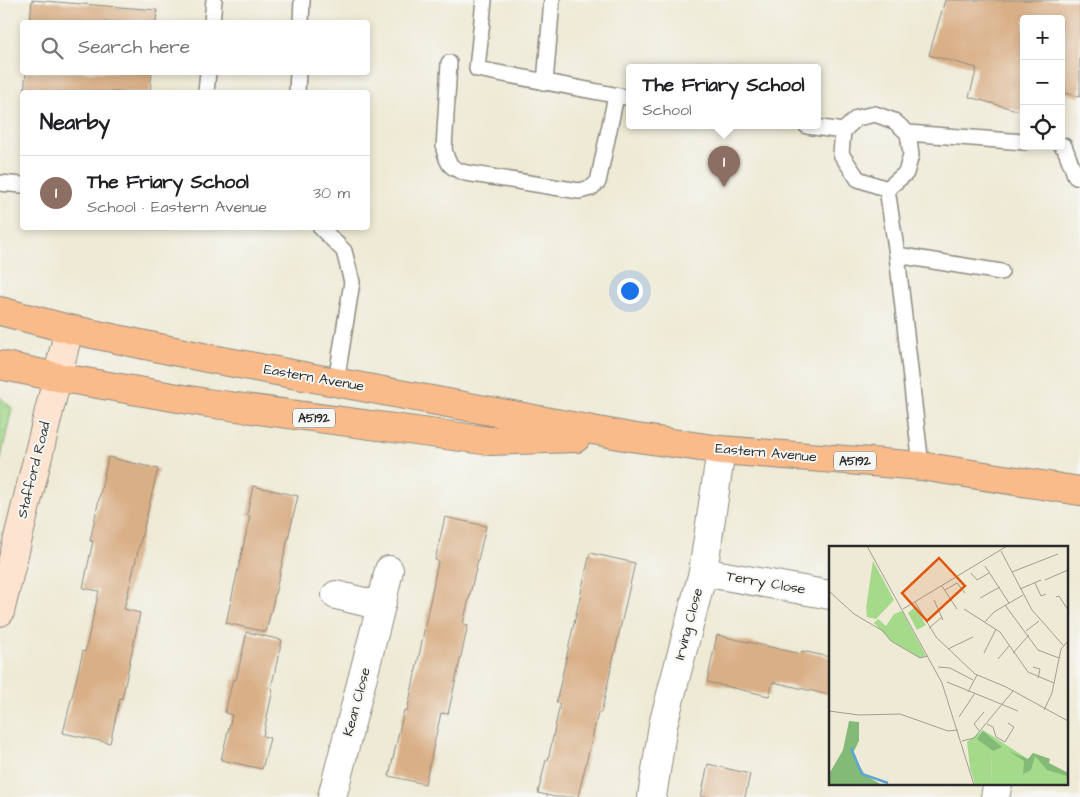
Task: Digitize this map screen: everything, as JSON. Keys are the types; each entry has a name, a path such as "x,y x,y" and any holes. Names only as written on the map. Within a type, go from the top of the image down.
{"highway":[{"name":"Eastern Avenue","path":"0,312 212,360 630,437 721,450 921,466 1080,491"},
{"name":"Eastern Avenue","path":"0,364 57,377 207,403 490,441 630,437"}],"street":[{"name":"Stafford Road","path":"0,612 69,329"},
{"name":"Irving Close","path":"652,797 663,725 703,572 721,450"},
{"name":"Kean Close","path":"332,797 389,570"},
{"name":"Terry Close","path":"703,572 829,595"},
{"path":"336,595 381,606"},
{"path":"995,797 998,784"}],"lane":[{"path":"212,20 214,0"},
{"path":"301,20 302,0"},
{"path":"449,63 444,149 447,161 454,170 578,191 591,188 598,182 623,97 477,69 484,0"},
{"path":"545,83 552,0"},
{"path":"206,90 208,75"},
{"path":"297,90 298,75"},
{"path":"887,189 858,179 841,154 843,131 857,118 875,114 894,121 908,133 1020,142"},
{"path":"821,128 843,131"},
{"path":"887,189 906,173 911,155 908,133"},
{"path":"1065,145 1080,146"},
{"path":"1065,150 1076,178"},
{"path":"0,183 20,185"},
{"path":"887,189 897,255 921,466"},
{"path":"323,230 344,251 352,282 336,382"},
{"path":"897,255 1001,272"}],"green space":[{"path":"0,397 12,408 0,462"}],"building":[{"path":"32,0 157,10 156,20 30,20"},
{"path":"945,0 1080,0 1080,97 1065,93 1065,15 1020,15 1020,111 969,97 977,68 929,55"},
{"path":"26,75 152,75 150,90 24,90"},
{"path":"108,457 158,469 124,609 140,613 122,699 120,698 110,743 63,733 99,591 83,588 93,541 90,541"},
{"path":"253,486 298,496 266,632 226,623 250,516 247,515"},
{"path":"445,517 486,526 463,624 468,625 448,714 441,713 425,784 389,776 404,710 407,711 419,656 438,561 435,560"},
{"path":"590,553 635,563 601,713 598,713 578,797 555,797 538,793 546,760 548,760 560,704 556,703"},
{"path":"247,632 282,640 263,736 270,738 262,769 221,760 232,715 225,713 233,679 236,680"},
{"path":"717,635 801,654 802,651 829,657 829,695 773,682 769,696 707,682"},
{"path":"708,764 750,774 745,797 701,797"}],"place":[{"name":"The Friary School","path":"724,187"}]}
